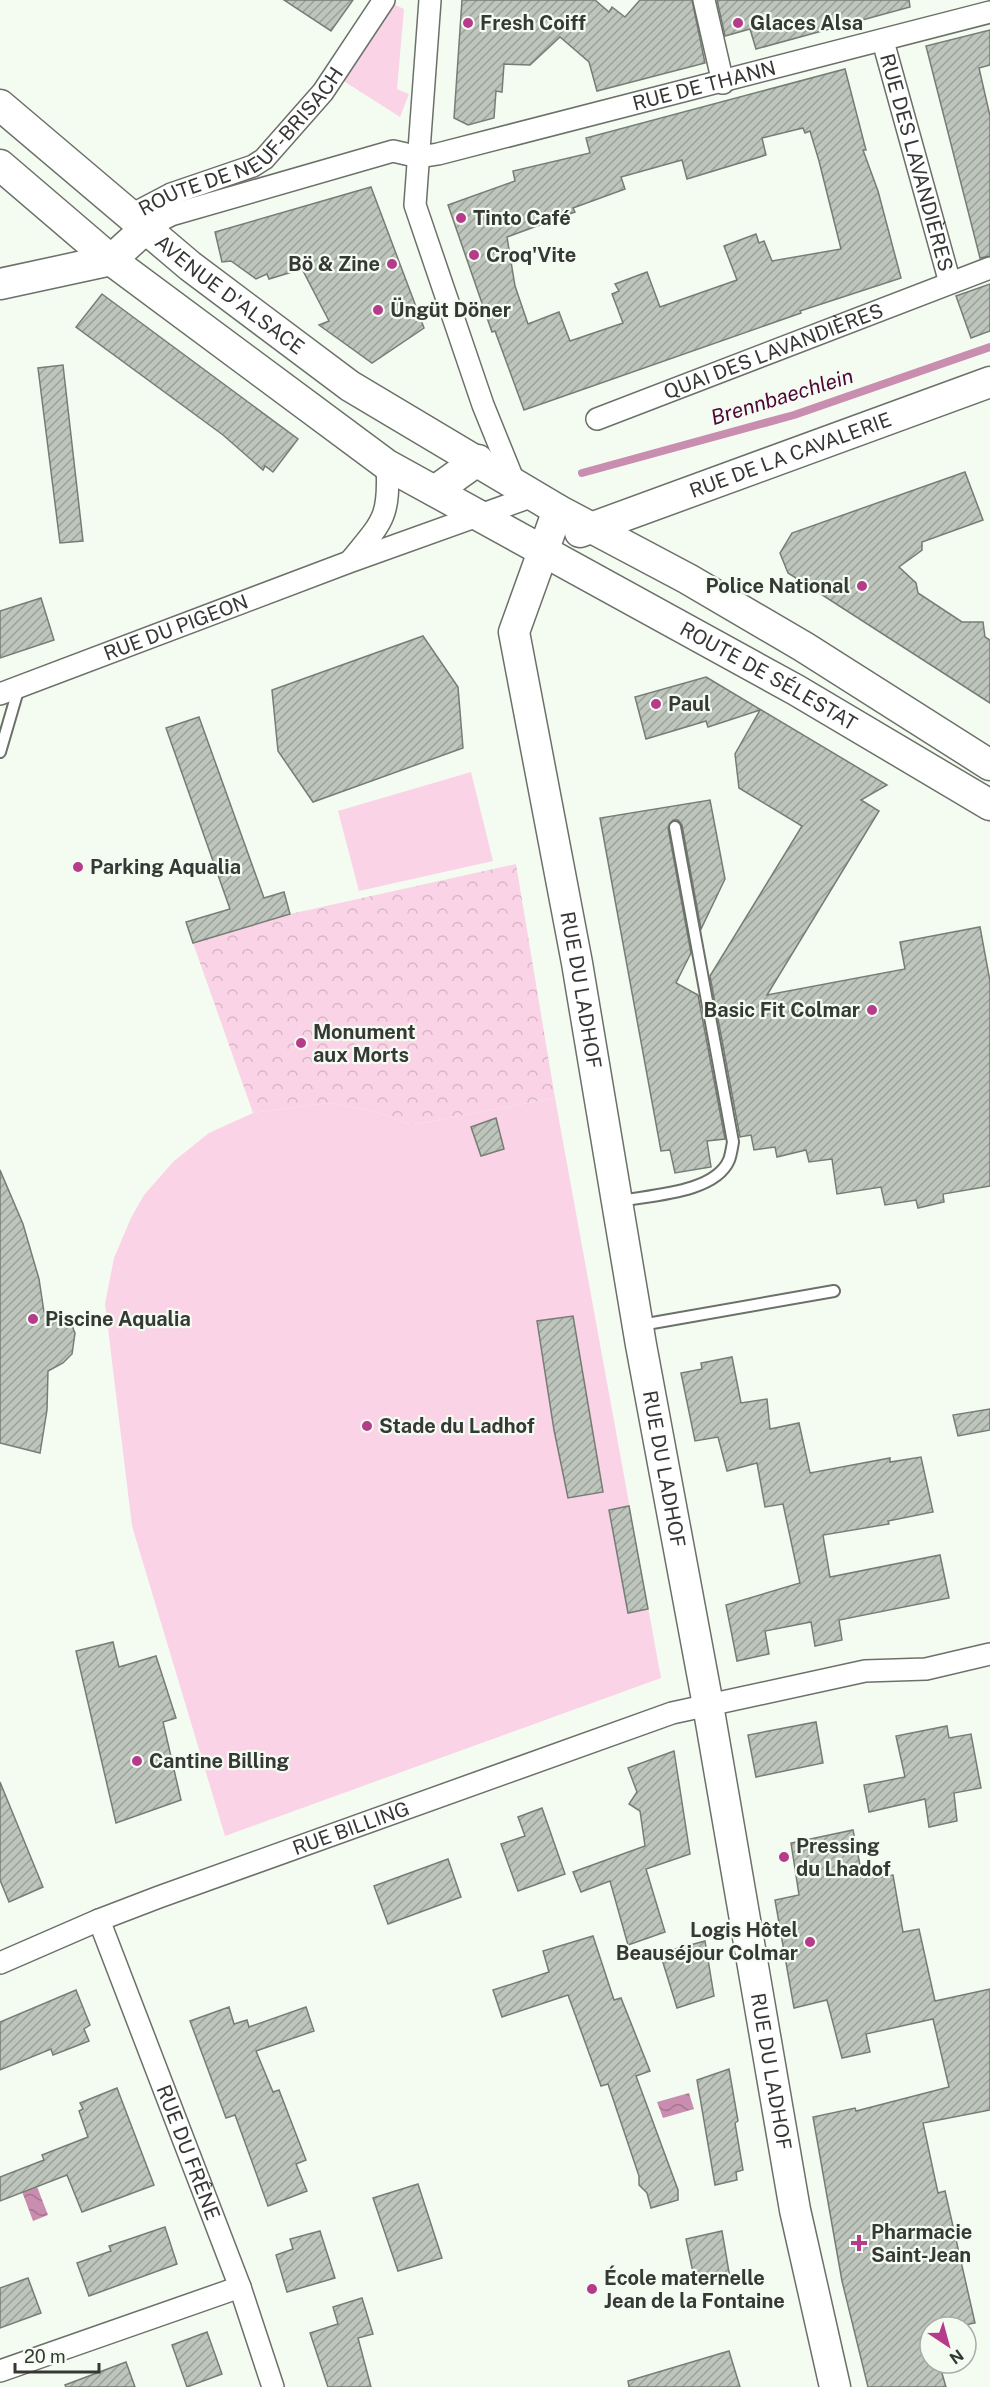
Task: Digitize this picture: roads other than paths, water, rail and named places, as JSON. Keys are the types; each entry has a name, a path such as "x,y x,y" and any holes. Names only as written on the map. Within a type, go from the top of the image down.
{"main road":[{"name":"AVENUE D'ALSACE","path":"0,105 189,266 350,386 487,452 536,496"},
{"path":"0,165 97,258 387,465 543,551"},
{"name":"ROUTE DE NEUF-BRISACH","path":"0,284 97,258 138,221"},
{"name":"RUE DE LA CAVALERIE","path":"590,526 990,382"},
{"path":"435,491 487,452"},
{"path":"536,496 543,551"},
{"name":"ROUTE DE SÉLESTAT","path":"536,496 688,579 804,647 990,765"},
{"path":"543,551 590,526"},
{"name":"ROUTE DE SÉLESTAT","path":"543,551 795,690 990,805"},
{"name":"RUE DU LADHOF","path":"543,551 514,632 577,963 638,1325 708,1705 795,2210 835,2387"}],"street":[{"name":"ROUTE DE NEUF-BRISACH","path":"138,221 165,196 253,166 264,159 323,92 384,0"},
{"path":"430,0 415,205 487,452"},
{"path":"704,0 723,83"},
{"name":"RUE DE THANN","path":"418,157 723,83 990,12"},
{"name":"RUE DES LAVANDIÈRES","path":"883,41 950,282"},
{"name":"ROUTE DE NEUF-BRISACH","path":"138,221 171,214 393,151 418,157"},
{"name":"QUAI DES LAVANDIÈRES","path":"597,419 990,268"},
{"path":"349,562 380,524 389,500 387,465"},
{"name":"RUE DU PIGEON","path":"9,690 349,562 536,496"},
{"name":"RUE BILLING","path":"0,1963 99,1920 672,1713 865,1671 926,1669 990,1654"},
{"name":"RUE DU FRÊNE","path":"99,1920 240,2287 273,2387"},
{"path":"0,2371 240,2287"}],"lane":[{"path":"0,752 9,690"},
{"path":"617,1202 703,1185 717,1176 729,1160 733,1142 675,827"},
{"path":"638,1325 834,1291"}],"water":[{"path":"689,2093 694,2109 663,2118 657,2102"},
{"path":"36,2184 48,2215 33,2221 21,2189"}],"waterway":[{"name":"Brennbaechlein","path":"582,473 794,415 990,347"}],"place":[{"name":"Fresh Coiff","path":"468,23"},
{"name":"Glaces Alsa","path":"738,23"},
{"name":"Tinto Café","path":"461,218"},
{"name":"Croq'Vite","path":"474,255"},
{"name":"Bö & Zine","path":"392,264"},
{"name":"Üngüt Döner","path":"378,310"},
{"name":"Police National","path":"862,586"},
{"name":"Paul","path":"656,704"},
{"name":"Parking Aqualia","path":"78,867"},
{"name":"Basic Fit Colmar","path":"872,1010"},
{"name":"Monument aux Morts","path":"301,1043"},
{"name":"Piscine Aqualia","path":"33,1319"},
{"name":"Stade du Ladhof","path":"367,1426"},
{"name":"Cantine Billing","path":"137,1761"},
{"name":"Pressing du Lhadof","path":"784,1857"},
{"name":"Logis Hôtel Beauséjour Colmar","path":"810,1942"},
{"name":"Pharmacie Saint-Jean","path":"859,2243"},
{"name":"École maternelle Jean de la Fontaine","path":"592,2289"}]}
